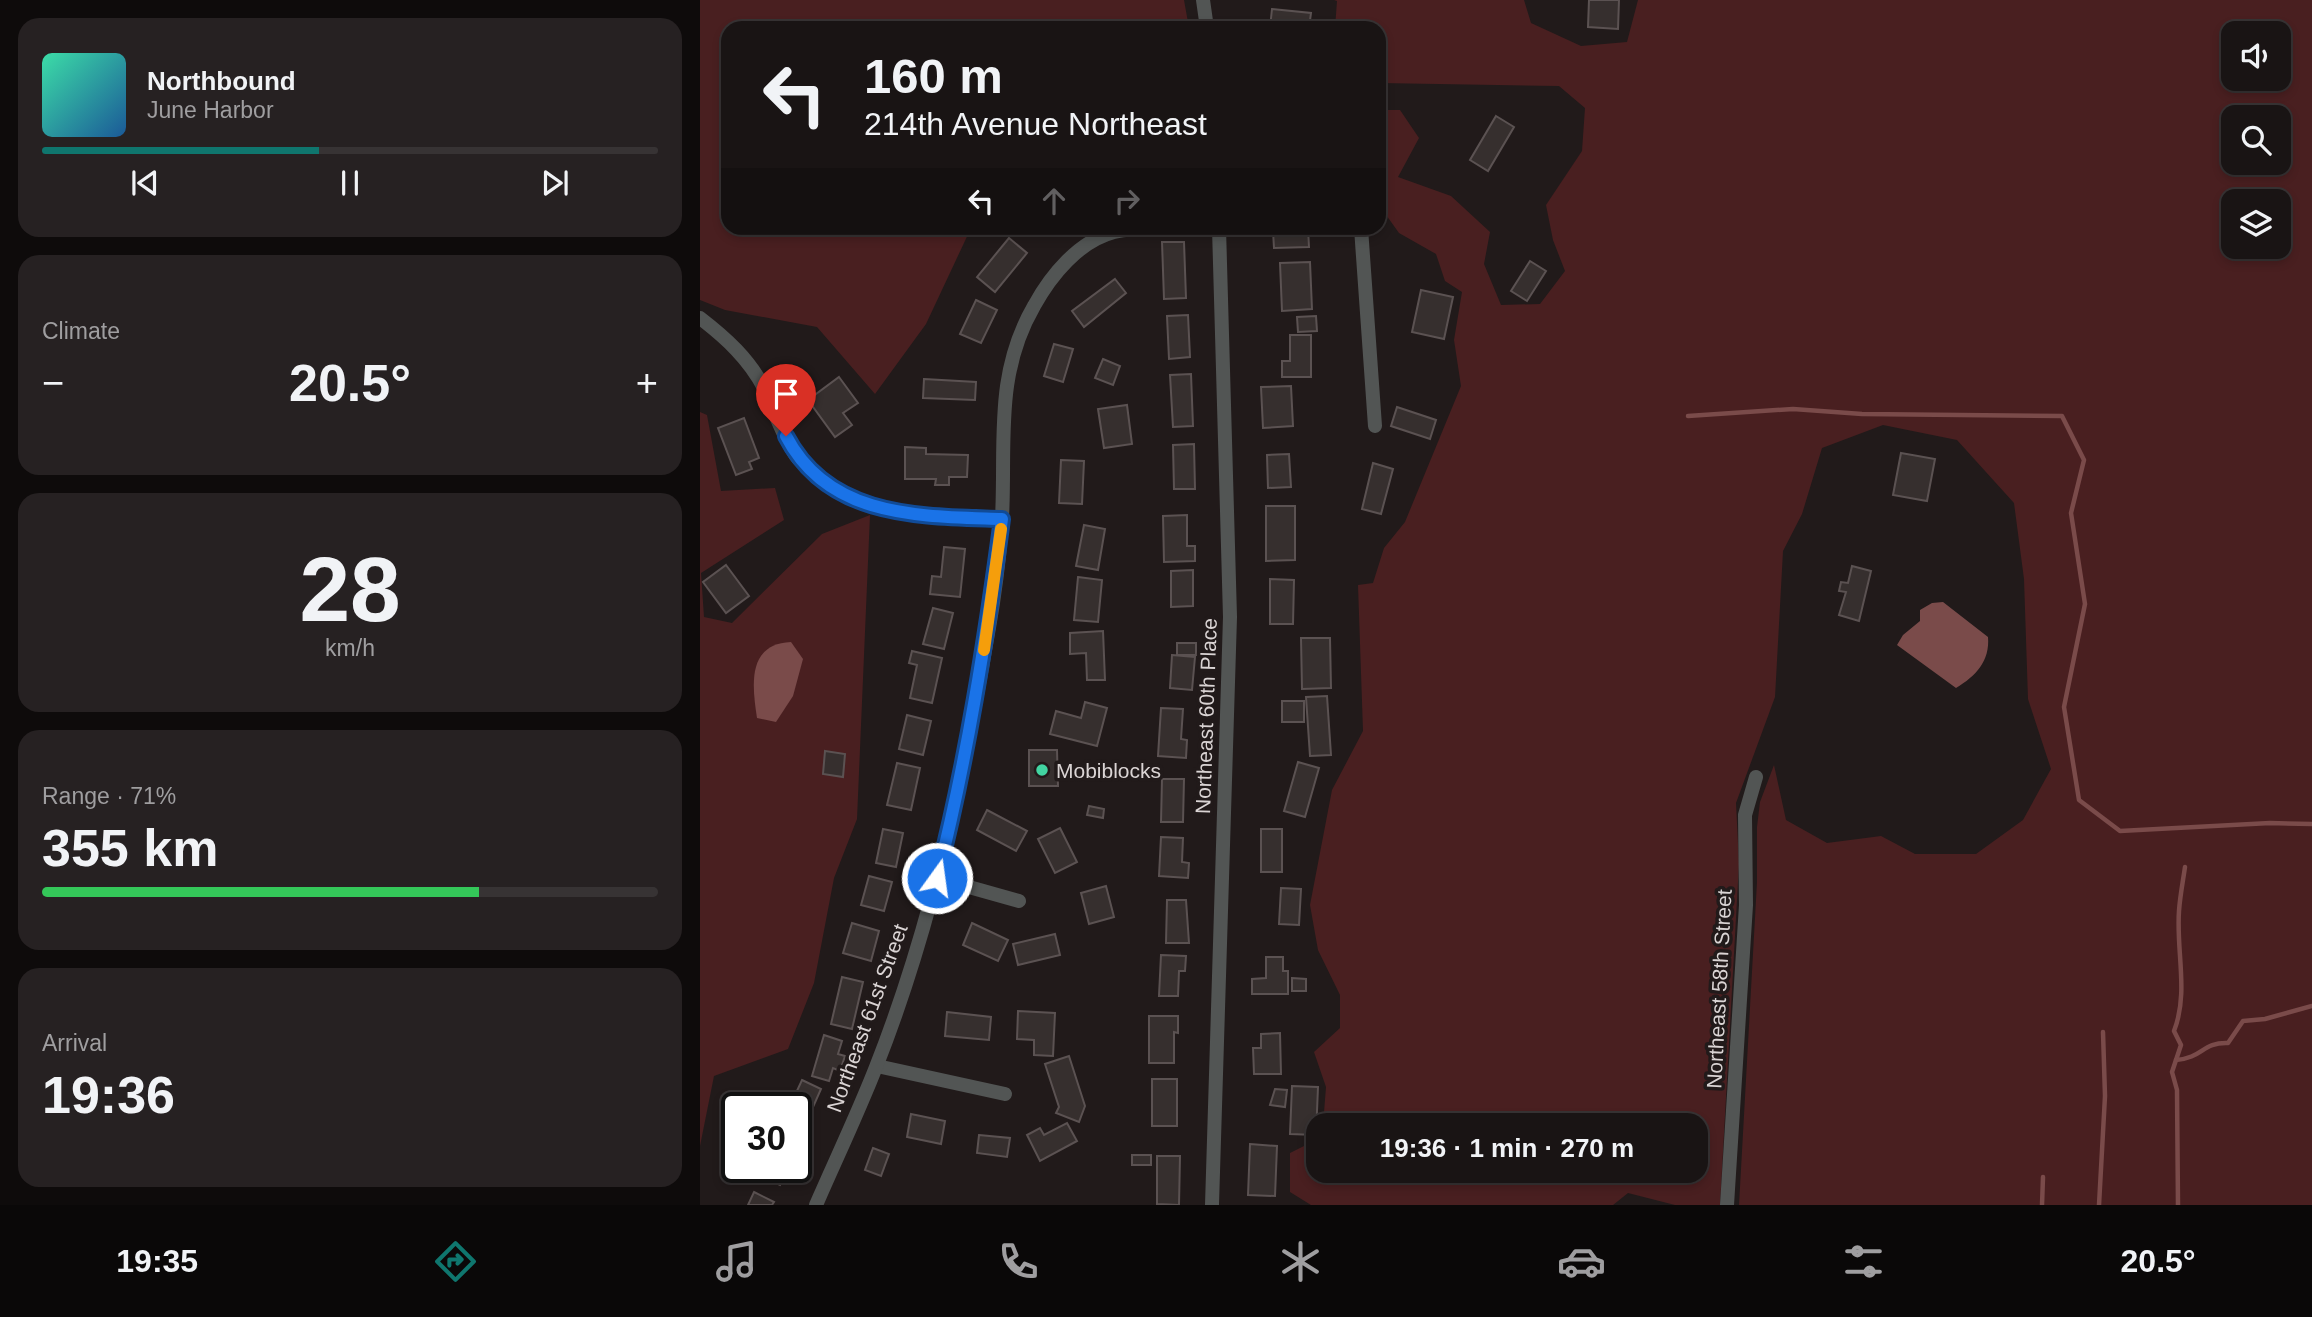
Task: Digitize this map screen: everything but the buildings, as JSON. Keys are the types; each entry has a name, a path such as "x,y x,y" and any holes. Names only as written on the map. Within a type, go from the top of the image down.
{"street":[{"path":"1203,0 1206,21"},
{"name":"Northeast 61st Street","path":"816,1205 877,1066 906,981 953,817 975,705 1002,519 1002,411 1017,341 1049,282 1086,244 1103,235"},
{"name":"Northeast 60th Place","path":"1212,1205 1230,617 1219,235"},
{"path":"1361,235 1374,426"},
{"path":"700,318 731,342 762,385 797,457 826,483 856,500 888,511 913,515 1002,519"},
{"name":"Northeast 58th Street","path":"1727,1205 1746,905 1745,815 1756,777"},
{"path":"937,878 1019,901"},
{"path":"877,1066 1005,1094"}],"shaded area":[{"path":"700,0 1184,0 1188,21 721,21 721,235 968,235 926,324 875,394 817,327 725,310 700,300"},
{"path":"1334,0 1524,0 1531,23 1581,46 1627,42 1638,0 2312,0 2312,1205 1739,1205 1757,882 1757,827 1760,802 1774,765 1786,820 1827,843 1881,836 1915,854 1976,854 2023,820 2051,769 2028,699 2024,579 2014,503 1957,440 1883,425 1822,448 1802,514 1783,551 1775,697 1736,803 1739,864 1720,1205 1675,1205 1628,1193 1613,1205 1311,1205 1290,1192 1290,1153 1306,1145 1306,1183 1708,1183 1708,1113 1324,1113 1326,1087 1314,1052 1340,1028 1340,995 1318,950 1310,905 1332,790 1363,731 1358,585 1373,583 1384,548 1405,522 1461,386 1454,340 1462,292 1445,281 1436,254 1399,233 1386,215 1386,110 1400,110 1419,138 1398,177 1451,196 1490,232 1484,264 1501,305 1540,304 1565,271 1553,240 1546,205 1582,151 1585,108 1559,86 1386,83 1386,21 1336,21 1337,1"},
{"path":"700,412 707,415 721,491 775,488 784,520 701,573 704,617 732,623 822,534 870,515 857,819 834,878 814,983 788,1049 714,1076 700,1146"},
{"path":"1943,602 1988,637 1984,661 1970,678 1956,688 1897,645 1903,635 1920,621 1920,610 1932,603"},
{"path":"791,642 803,659 793,696 776,722 757,718 754,680 760,658 766,650 777,644"}],"waterway":[{"path":"1688,416 1793,409 1862,414 2062,416 2084,460 2071,513 2085,604 2064,707 2079,800 2120,831 2270,823 2312,824"},
{"path":"2178,1205 2177,1090 2172,1072 2181,1045 2174,1031 2181,1002 2179,911 2185,867"},
{"path":"2176,1060 2185,1059 2219,1043 2228,1043 2243,1021 2265,1019 2312,1006"},
{"path":"2099,1205 2105,1096 2103,1032"},
{"path":"2042,1205 2043,1177"}],"slow traffic":[{"path":"984,650 1001,529"}],"place":[{"name":"Mobiblocks","path":"1042,770"}],"route":[{"path":"786,436 797,457 826,483 856,500 888,511 913,515 1002,519 975,705 953,817 937,878"}]}
